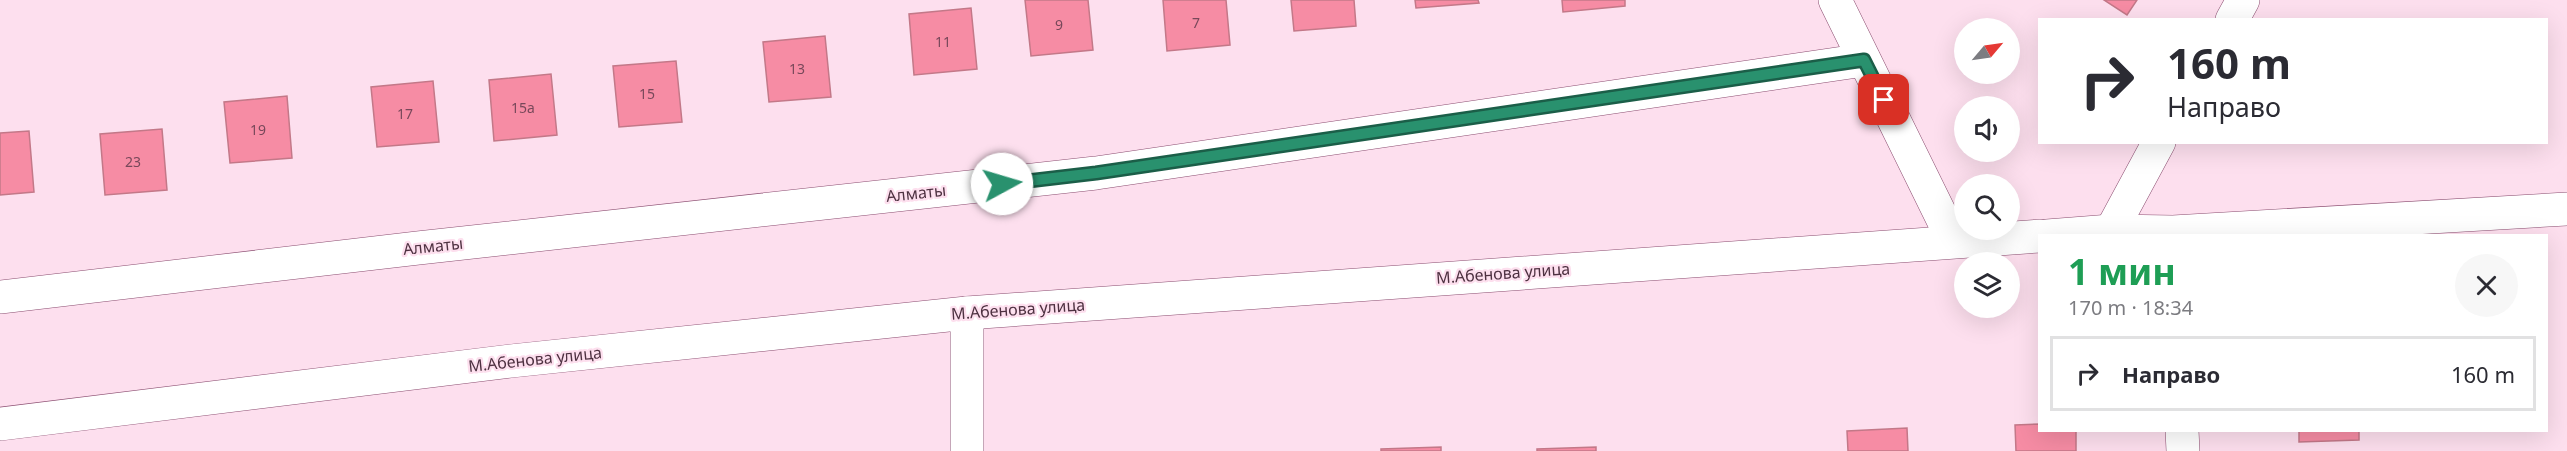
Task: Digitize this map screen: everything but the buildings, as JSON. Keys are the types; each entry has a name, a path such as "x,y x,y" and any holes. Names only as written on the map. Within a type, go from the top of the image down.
{"main road":[{"path":"1835,0 1953,240"},
{"path":"2233,18 2243,0"},
{"name":"Алматы","path":"0,297 442,245 1096,173 1864,60"},
{"path":"2111,231 2159,144"},
{"path":"2073,234 2111,231 2173,234 2567,209"},
{"name":"М.Абенова улица","path":"0,424 512,361 967,313 1953,240 2038,236"},
{"path":"967,313 967,451"},
{"path":"2182,432 2183,451"}],"route":[{"path":"1002,184 1096,173 1864,60 1884,100"}]}
